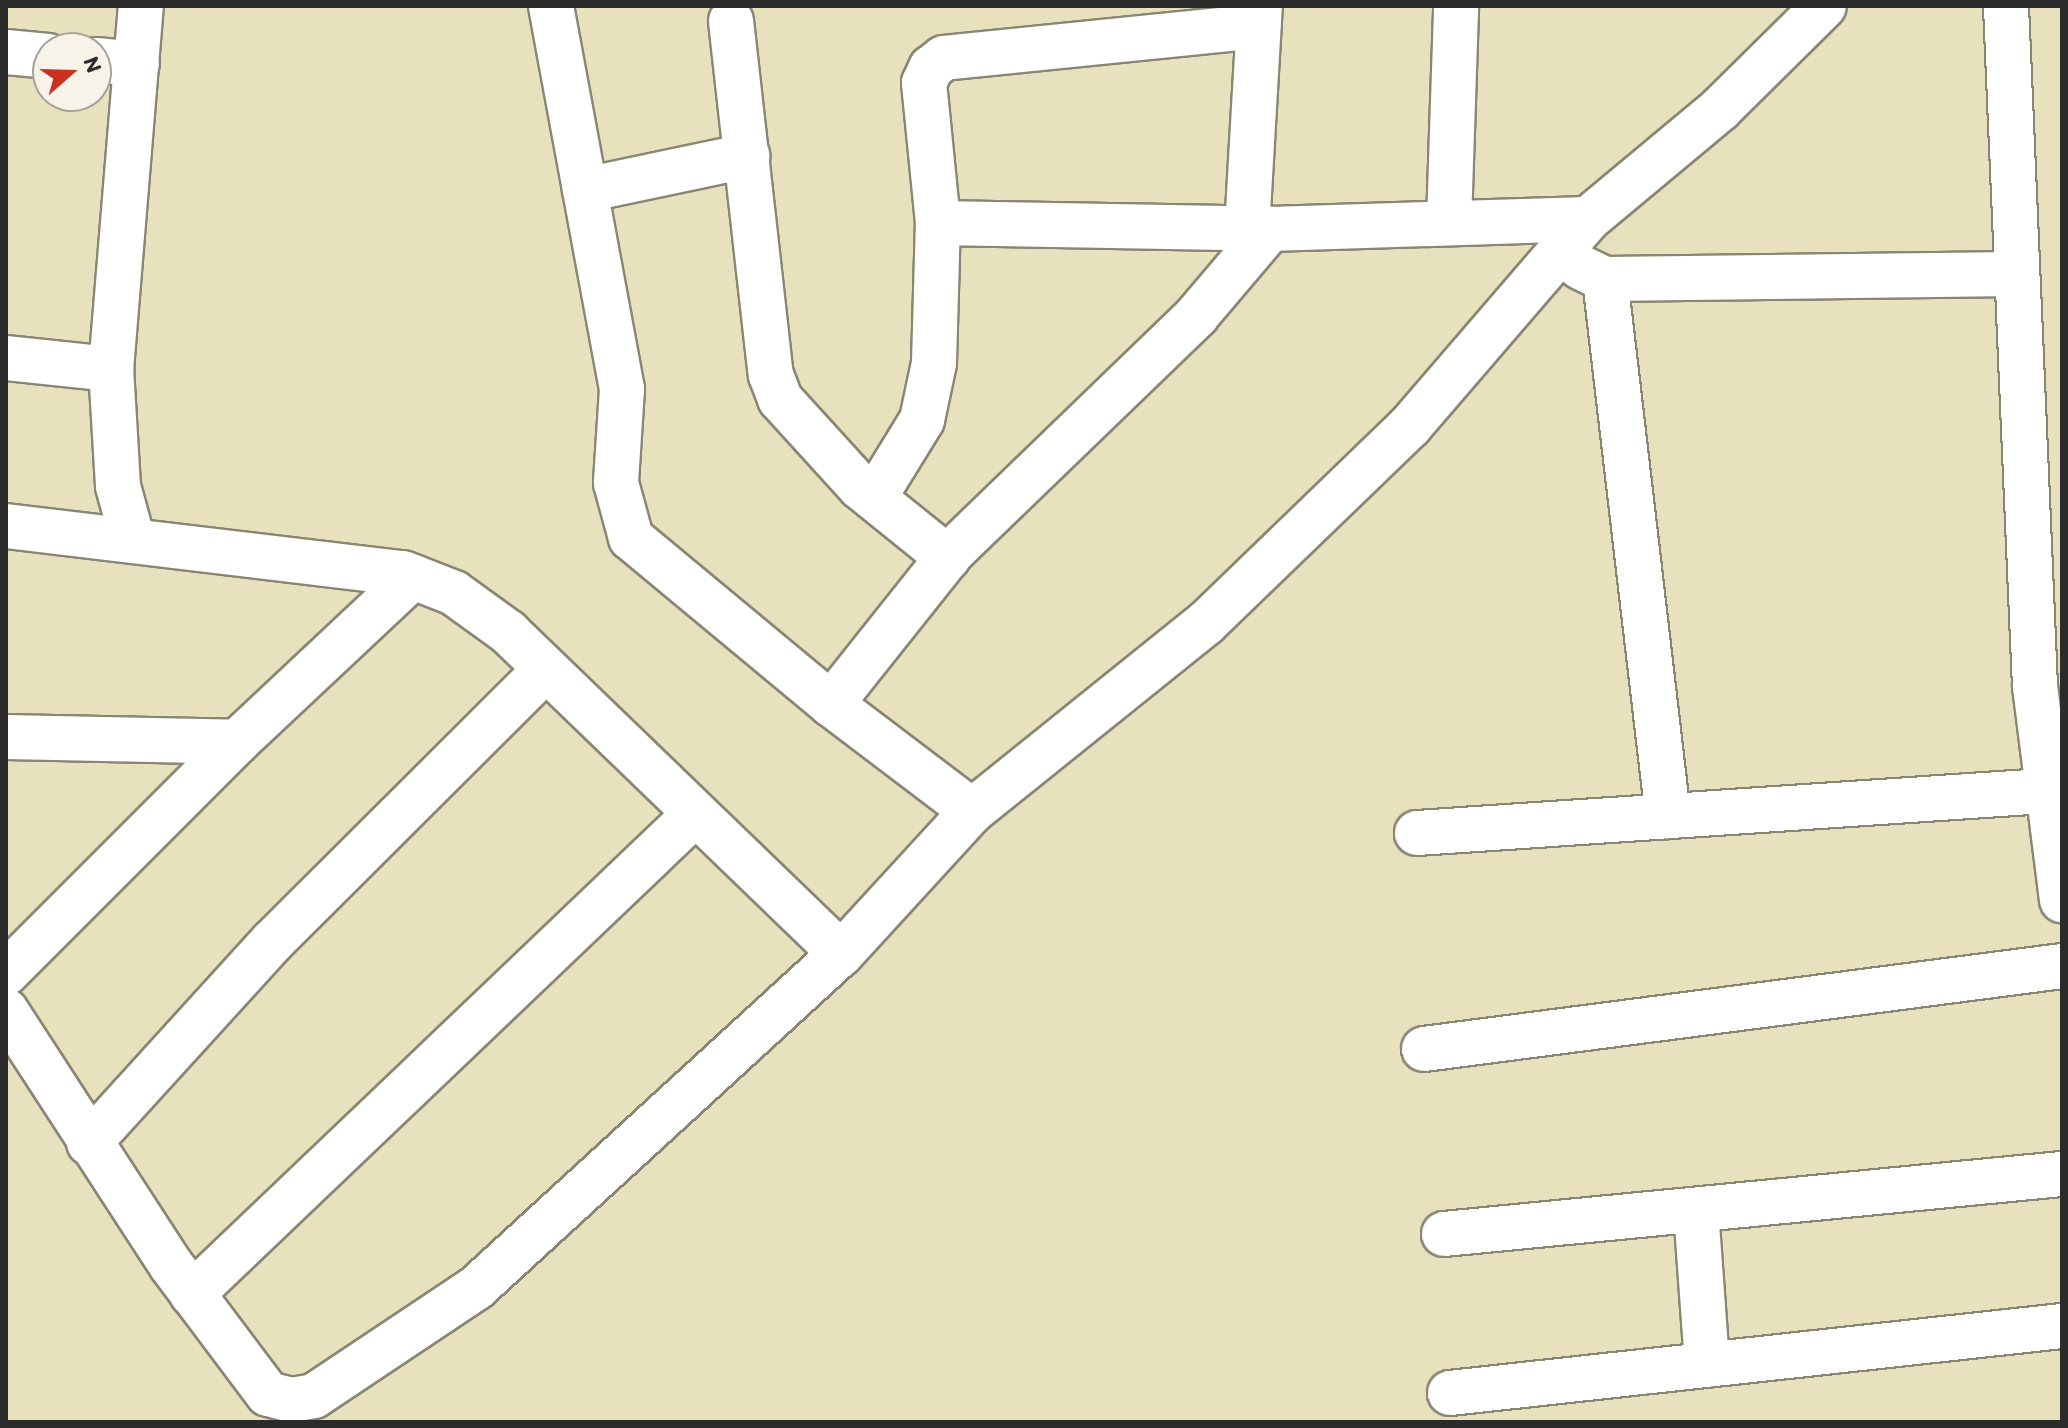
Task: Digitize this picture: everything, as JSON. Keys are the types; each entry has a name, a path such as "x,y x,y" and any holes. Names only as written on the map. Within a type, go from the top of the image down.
{"street":[{"path":"133,541 118,486 111,369 116,62 141,6"},
{"path":"551,6 622,389 616,483 631,538 831,704 972,811"},
{"path":"1449,222 1456,6"},
{"path":"6,1011 89,1143 192,1294 268,1394 292,1400 314,1396 476,1288 841,954 972,811 1206,623 1410,426 1588,219 1720,109 1824,6"},
{"path":"2006,6 2017,274 2048,684 2044,791 2057,844 2062,900"},
{"path":"831,704 948,558 1197,315 1258,229 1259,16 944,58 924,83 938,223 930,392 922,420 874,498"},
{"path":"731,21 771,375 780,399 874,498 948,558"},
{"path":"6,52 32,54"},
{"path":"585,190 747,156"},
{"path":"938,223 1258,229 1588,219"},
{"path":"1557,255 1605,279 2017,274"},
{"path":"1605,279 1668,816"},
{"path":"6,358 111,369"},
{"path":"6,526 413,577 483,612 693,816 841,954"},
{"path":"6,973 237,742 413,577"},
{"path":"89,1143 273,941 545,670"},
{"path":"6,737 237,742"},
{"path":"1417,833 2044,791"},
{"path":"192,1294 693,816"},
{"path":"1424,1049 2062,966"},
{"path":"1444,1234 2062,1174"},
{"path":"1696,1210 1707,1365"},
{"path":"1450,1393 2062,1326"}]}
